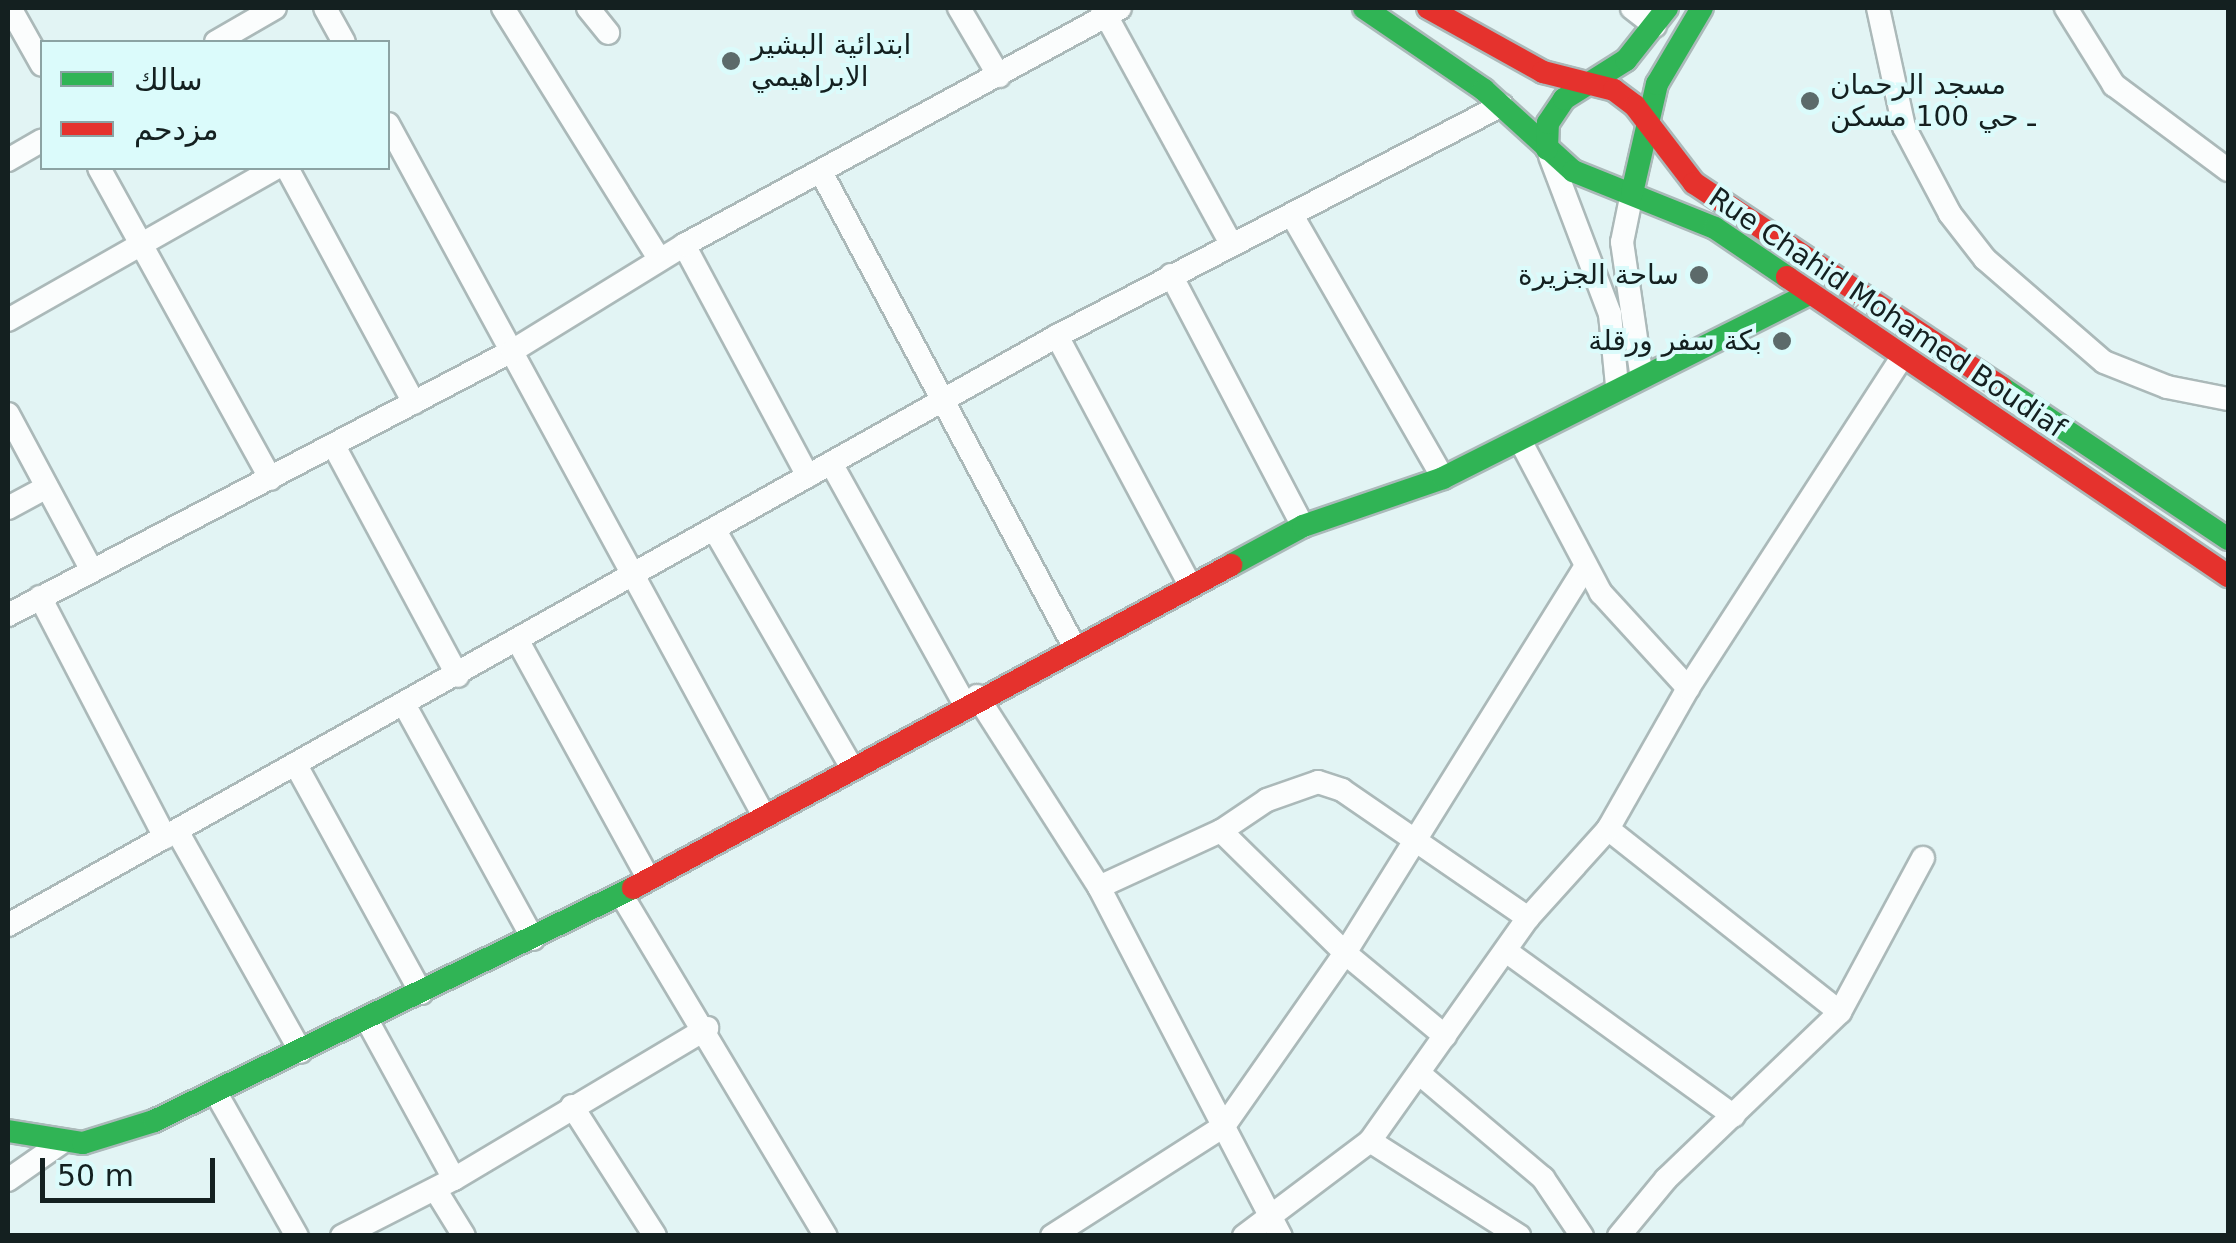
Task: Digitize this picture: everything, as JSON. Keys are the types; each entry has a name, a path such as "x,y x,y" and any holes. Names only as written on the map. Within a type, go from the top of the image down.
{"street":[{"path":"220,40 275,8"},
{"path":"325,8 343,40"},
{"path":"502,8 660,259"},
{"path":"588,8 608,33"},
{"path":"960,8 999,76"},
{"name":"Rue Chahid Mohamed Boudiaf","path":"1364,8 1502,106 1547,149 1591,181 1632,193 1715,228 1901,358 2228,576"},
{"name":"Rue Chahid Mohamed Boudiaf","path":"1428,8 1524,62 1625,97 1694,182 2228,539"},
{"path":"1617,386 1610,314 1547,149 1554,110 1626,60 1661,17 1632,8"},
{"path":"1641,373 1622,242 1662,72 1702,8"},
{"path":"1878,8 1904,127 1950,214 1985,259 2104,362 2166,387 2228,399"},
{"path":"2066,8 2114,85 2228,170"},
{"path":"8,614 414,404 512,350 684,244 999,76 1108,11 1232,245"},
{"path":"18,14 40,60"},
{"path":"8,925 519,644 1056,336 1171,275 1293,218 1502,106"},
{"path":"390,128 630,577 763,814"},
{"path":"8,160 40,141"},
{"path":"100,170 271,478"},
{"path":"8,320 273,170"},
{"path":"287,170 414,404"},
{"path":"821,172 1074,646"},
{"path":"1293,218 1443,478"},
{"path":"684,244 808,476"},
{"path":"1171,275 1303,526"},
{"path":"8,1130 61,1143 115,1136 216,1092 622,894 970,700 1303,526 1443,478 1521,442 1641,373 1810,294"},
{"path":"1056,336 1190,586"},
{"path":"1244,1236 1276,1227 1370,1140 1420,1076 1528,918 1608,829 1688,688 1901,358"},
{"path":"8,414 91,569"},
{"path":"1521,442 1584,568 1688,688"},
{"path":"334,446 458,676"},
{"path":"831,463 970,700 1100,887 1276,1227"},
{"path":"8,508 47,487"},
{"path":"714,529 850,766"},
{"path":"1055,1235 1224,1126 1345,953 1584,568"},
{"path":"40,597 171,834 301,1052"},
{"path":"519,644 648,878"},
{"path":"404,704 533,939"},
{"path":"297,767 421,993"},
{"path":"1100,887 1221,831 1267,800 1318,782 1342,790 1412,842 1528,918"},
{"path":"1608,829 1840,1012"},
{"path":"1221,831 1345,953 1445,1036"},
{"path":"1619,1236 1642,1202 1840,1012 1923,858"},
{"path":"622,894 707,1028 826,1236"},
{"path":"1506,951 1734,1116"},
{"path":"367,1020 445,1184 464,1236"},
{"path":"342,1236 445,1184 707,1028"},
{"path":"1420,1076 1542,1178 1582,1236"},
{"path":"216,1092 297,1236"},
{"path":"572,1106 655,1236"},
{"path":"1370,1140 1520,1236"},
{"path":"8,1180 61,1143"}],"traffic: fast":[{"path":"1364,8 1484,90 1573,171 1715,228 1787,277"},
{"path":"1547,149 1548,123 1564,99 1626,60 1667,8"},
{"path":"1632,193 1657,84 1702,8"},
{"path":"1231,565 1303,526 1443,478 1809,294"},
{"path":"2001,387 2228,539"},
{"path":"8,1131 83,1143 154,1121 633,888"}],"traffic: jam":[{"path":"1428,8 1543,72 1614,90 1635,106 1694,183 2001,387"},
{"path":"1787,277 2228,576"},
{"path":"633,888 1231,565"}],"place":[{"name":"ابتدائية البشير الابراهيمي","path":"731,61"},
{"name":"مسجد الرحمان ـ حي 100 مسكن","path":"1810,101"},
{"name":"ساحة الجزيرة","path":"1699,275"},
{"name":"بكة سفر ورقلة","path":"1782,341"}]}
